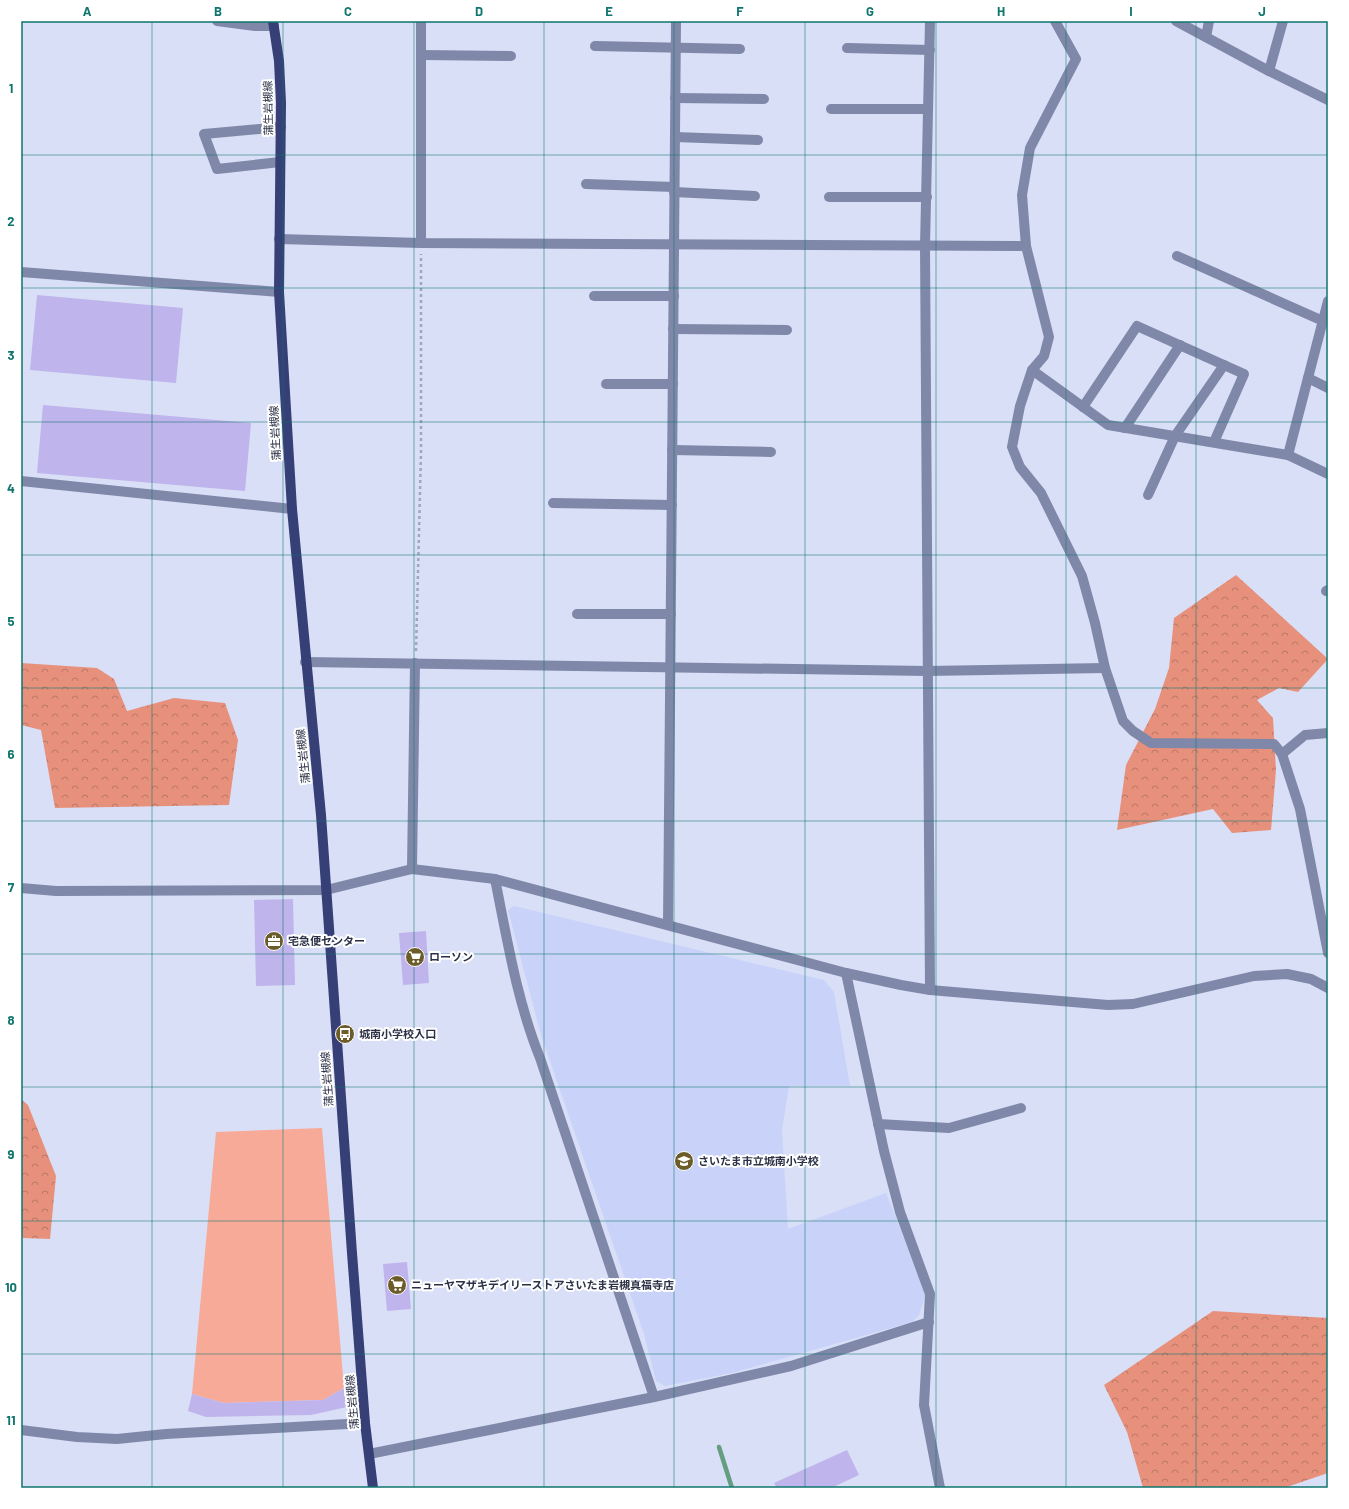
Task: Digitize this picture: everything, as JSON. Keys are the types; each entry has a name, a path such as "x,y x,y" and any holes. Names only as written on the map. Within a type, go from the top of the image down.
{"main road":[{"name":"蒲生岩槻線","path":"273,23 279,61 281,126 279,292 292,509 321,815 366,1423 373,1488"}],"street":[{"path":"217,21 255,26 273,23"},
{"path":"421,21 421,243"},
{"path":"668,925 676,21"},
{"path":"930,21 925,246 930,990"},
{"path":"1055,21 1076,59 1030,148 1022,195 1026,246 1049,337 1044,356 1032,370 1020,406 1012,447 1020,467 1041,493 1082,576 1095,623 1105,668 1123,721 1133,731 1151,743 1274,744 1282,754 1300,809 1328,953"},
{"path":"1176,21 1269,71 1328,100"},
{"path":"1206,37 1209,21"},
{"path":"1269,71 1283,21"},
{"path":"595,46 740,49"},
{"path":"847,48 930,50"},
{"path":"421,54 511,56"},
{"path":"676,98 764,99"},
{"path":"831,108 928,109"},
{"path":"280,162 217,169 204,134 281,126"},
{"path":"675,137 758,140"},
{"path":"586,184 674,189 755,196"},
{"path":"829,197 926,197"},
{"path":"279,239 421,243 1026,246"},
{"path":"1177,256 1323,321"},
{"path":"21,272 279,292"},
{"path":"594,296 674,296"},
{"path":"1288,455 1328,301"},
{"path":"1083,407 1137,326 1244,374 1214,442"},
{"path":"673,328 787,330"},
{"path":"1125,428 1180,346"},
{"path":"1148,495 1174,436 1224,365"},
{"path":"1032,370 1108,426 1288,455 1328,474"},
{"path":"1308,378 1328,388"},
{"path":"606,384 673,384"},
{"path":"672,450 771,452"},
{"path":"21,481 292,509"},
{"path":"553,503 672,505"},
{"path":"577,614 671,614"},
{"path":"306,662 927,671 1105,668"},
{"path":"412,869 415,663"},
{"path":"1282,754 1306,735 1328,733"},
{"path":"21,888 56,891 326,890 412,869 496,879 846,973 930,990 1108,1005 1133,1004 1254,976 1287,974 1311,979 1328,988"},
{"path":"496,879 508,946 528,1029 542,1065 654,1397"},
{"path":"846,973 878,1124 900,1212 930,1294 924,1405 940,1488"},
{"path":"878,1124 949,1128 1020,1108"},
{"path":"369,1454 654,1397 791,1366 929,1322"},
{"path":"21,1430 77,1438 117,1439 166,1434 366,1423"}],"path":[{"path":"415,663 421,453 421,243"}],"shaded area":[{"name":"さいたま市立城南小学校","path":"514,906 824,980 834,992 850,1086 789,1086 782,1130 788,1229 886,1193 926,1293 919,1315 912,1322 732,1373 665,1386 656,1381 644,1334 541,1035 508,910"},
{"path":"322,1128 344,1388 323,1400 224,1403 192,1394 216,1132"}],"green space":[{"path":"1236,575 1328,659 1298,692 1279,688 1257,700 1273,718 1276,770 1271,830 1232,833 1213,809 1117,830 1126,765 1155,709 1169,668 1174,618"},
{"path":"21,663 97,668 114,679 127,711 174,698 225,703 238,740 229,805 55,808 41,730 21,725"},
{"path":"21,1099 28,1105 56,1176 50,1239 23,1238 21,1236"},
{"path":"1213,1311 1328,1318 1328,1473 1284,1488 1143,1488 1127,1432 1104,1385"}],"building":[{"path":"37,295 183,308 176,383 30,370"},
{"path":"43,405 251,423 245,491 37,473"},
{"path":"293,899 295,985 256,986 254,900"},
{"path":"426,931 429,983 403,985 399,933"},
{"path":"407,1262 411,1309 387,1311 383,1264"},
{"path":"344,1388 347,1407 311,1415 206,1417 188,1411 192,1394 224,1403 323,1400"},
{"path":"847,1450 859,1475 831,1488 777,1488 774,1483"}],"waterway":[{"path":"719,1447 732,1488"}],"place":[{"name":"宅急便センター","path":"274,941"},
{"name":"ローソン","path":"415,957"},
{"name":"城南小学校入口","path":"345,1034"},
{"name":"さいたま市立城南小学校","path":"684,1161"},
{"name":"ニューヤマザキデイリーストアさいたま岩槻真福寺店","path":"397,1285"}]}
